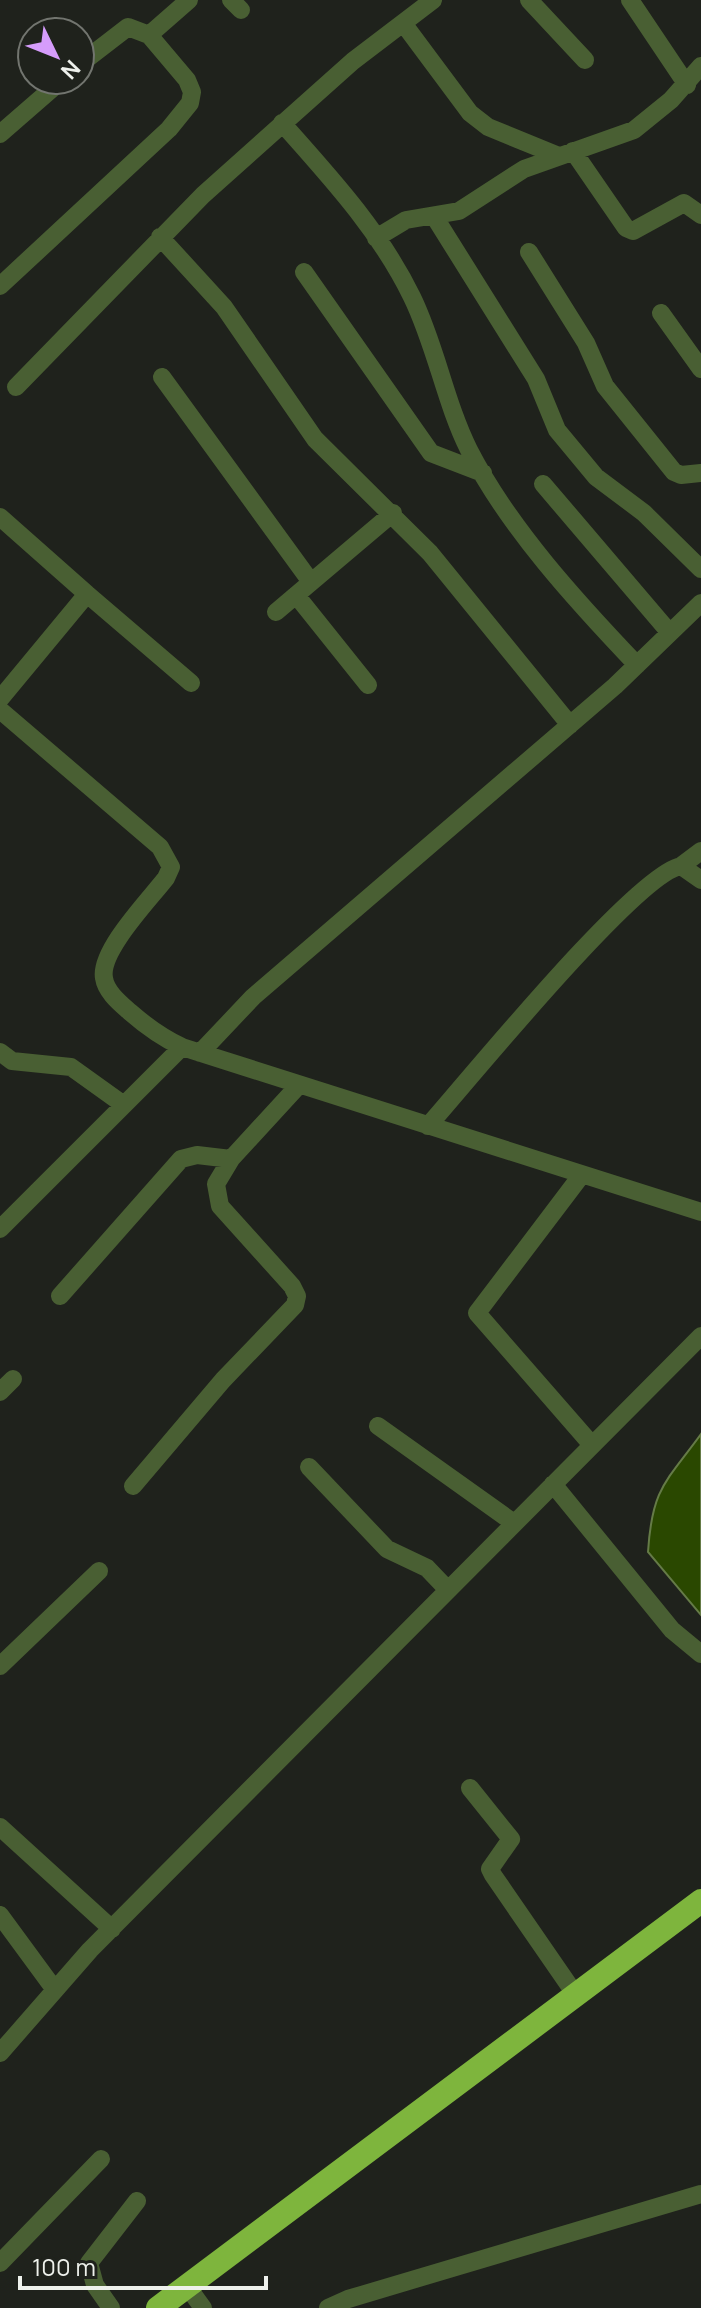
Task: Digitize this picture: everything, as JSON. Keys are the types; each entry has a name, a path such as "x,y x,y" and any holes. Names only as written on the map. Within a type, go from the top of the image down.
{"highway":[{"path":"158,2308 701,1901"}],"street":[{"path":"149,35 189,0"},
{"path":"529,0 585,60"},
{"path":"630,0 687,85"},
{"path":"16,387 160,237 282,123 424,3"},
{"path":"403,23 470,113 488,127 566,153 626,228 633,231 642,229 684,203 701,215"},
{"path":"0,286 169,129 190,103 192,92 187,80 149,35 128,27 96,52"},
{"path":"376,238 406,220 459,211 524,169 634,130 687,85 701,66"},
{"path":"0,134 44,96"},
{"path":"282,123 353,202 412,295 469,449 483,473 583,609 637,665"},
{"path":"434,216 536,379 557,430 596,477 644,513 701,569"},
{"path":"160,237 224,307 315,439 355,482 393,513 457,584 570,725"},
{"path":"529,252 586,343 605,386 674,472 681,475 701,473"},
{"path":"304,272 431,453 483,473"},
{"path":"661,313 701,369"},
{"path":"162,377 311,582"},
{"path":"543,484 670,633"},
{"path":"276,612 393,513"},
{"path":"0,517 191,683"},
{"path":"0,699 87,594"},
{"path":"296,595 368,685"},
{"path":"0,1229 124,1105 570,725 701,603"},
{"path":"0,710 160,847 168,859 171,867 166,878 108,955 103,978 121,1004 164,1038 191,1050 580,1177 701,1212"},
{"path":"428,1126 618,912 657,876 681,866 701,851"},
{"path":"681,866 701,880"},
{"path":"0,1052 12,1061 71,1067 124,1105"},
{"path":"133,1486 223,1380 295,1305 297,1296 292,1286 220,1206 216,1184 231,1159 299,1085"},
{"path":"60,1296 181,1159 197,1155 231,1159"},
{"path":"580,1177 477,1313 592,1445"},
{"path":"0,2053 112,1929 701,1336"},
{"path":"378,1426 514,1523"},
{"path":"309,1467 387,1549 418,1562 448,1590"},
{"path":"553,1484 672,1630 701,1654"},
{"path":"0,1666 99,1571"},
{"path":"470,1788 511,1839 490,1869 575,1994"},
{"path":"0,1827 112,1929"},
{"path":"0,1915 55,1990"},
{"path":"0,2263 101,2159"},
{"path":"328,2308 348,2299 701,2194"},
{"path":"111,2308 91,2277 89,2263 137,2201"},
{"path":"187,2286 203,2308"}],"shaded area":[{"path":"701,1434 701,1615 648,1552 657,1499"}]}
